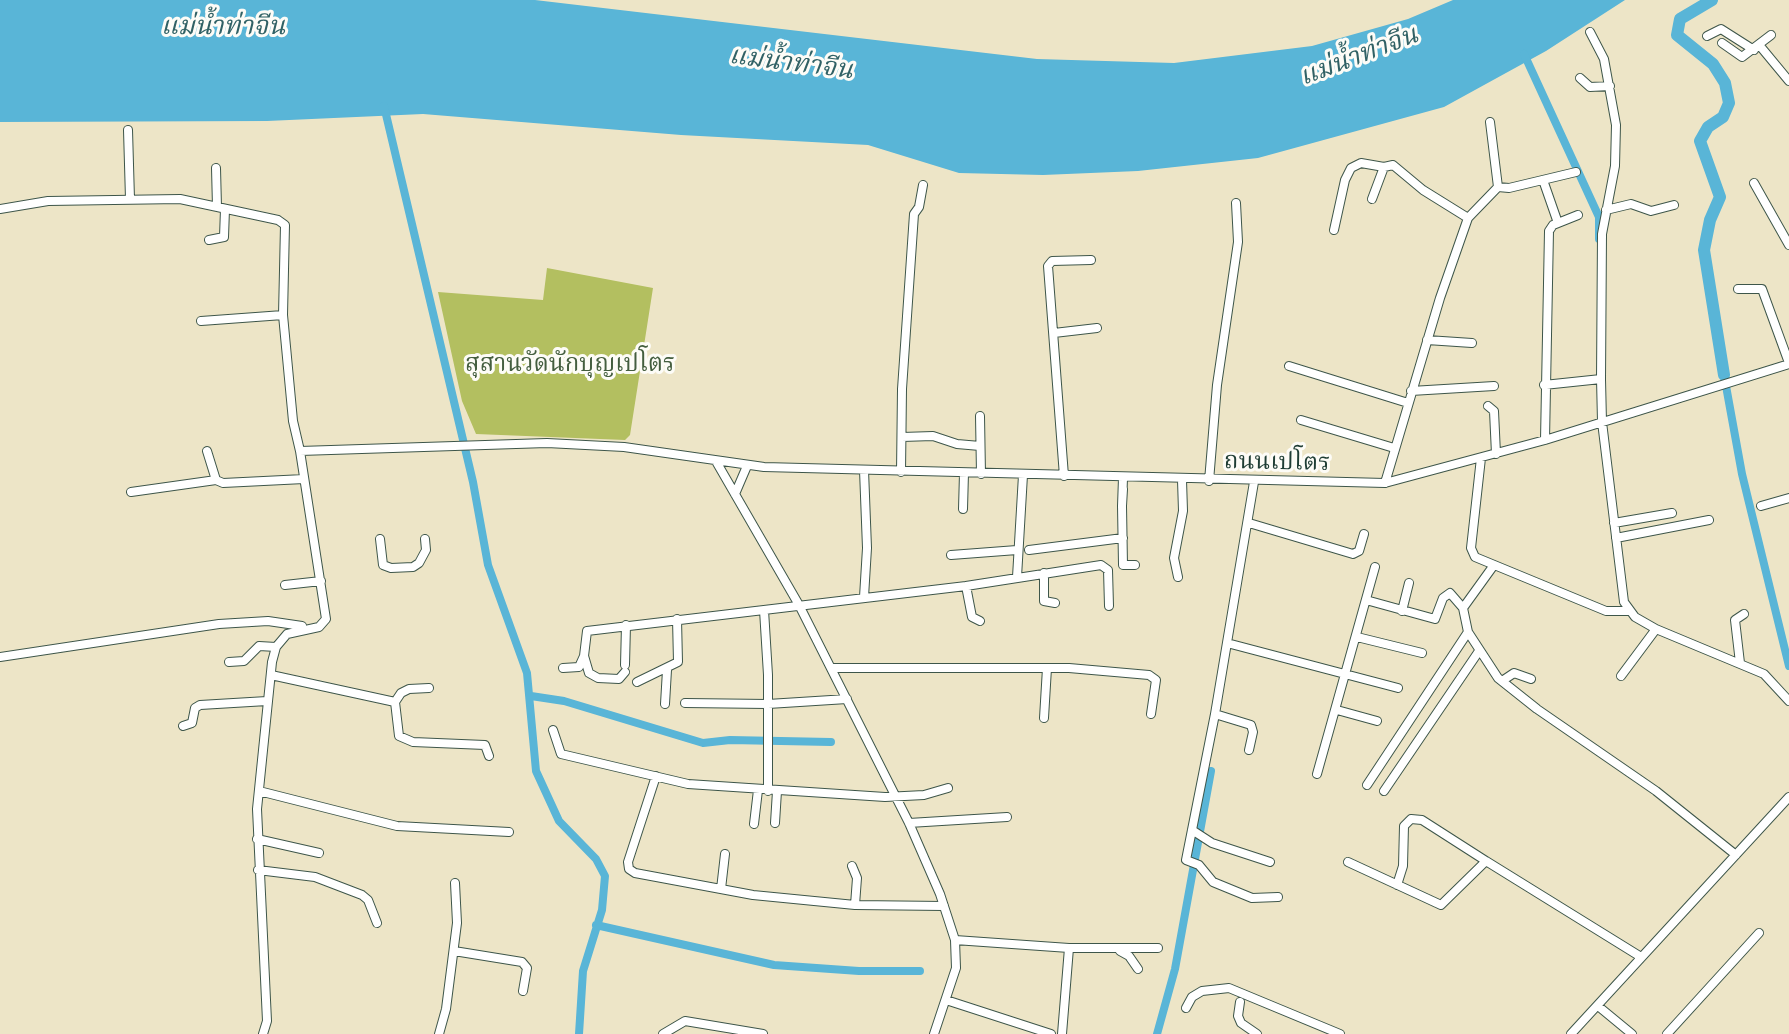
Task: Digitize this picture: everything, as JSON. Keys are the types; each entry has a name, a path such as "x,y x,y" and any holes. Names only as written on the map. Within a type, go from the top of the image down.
{"street":[{"path":"1707,36 1721,29 1757,48 1789,81"},
{"path":"1590,32 1600,47 1616,125 1616,150 1602,234 1602,422 1622,589 1629,611"},
{"path":"1722,43 1742,57 1771,35"},
{"path":"1580,78 1590,87 1610,86"},
{"path":"1490,122 1498,187"},
{"path":"128,130 130,199"},
{"path":"1334,230 1345,180 1351,168 1361,163 1397,167 1423,190 1468,218"},
{"path":"1372,199 1384,167"},
{"path":"209,240 224,237 216,168"},
{"path":"1498,187 1509,188 1576,172"},
{"path":"1543,180 1558,223"},
{"path":"1754,183 1789,246"},
{"path":"901,471 914,214 919,207 923,185"},
{"path":"1385,484 1427,340 1468,218 1498,187"},
{"path":"0,209 48,201 180,199 278,220 285,225 283,315 300,451 326,619 319,627 268,621 219,624 0,657"},
{"path":"1209,481 1217,385 1238,242 1237,203"},
{"path":"1606,209 1631,204 1651,211 1674,205"},
{"path":"1545,440 1548,235 1550,228 1578,215"},
{"path":"1064,476 1048,266 1052,261 1091,260"},
{"path":"1738,289 1762,289 1789,363"},
{"path":"201,321 283,315"},
{"path":"1054,333 1097,328"},
{"path":"1427,340 1472,343"},
{"name":"ถนนเปโตร","path":"300,451 494,443 624,447 747,466 1385,484 1545,440 1789,363"},
{"path":"1289,366 1408,403"},
{"path":"1544,385 1601,379"},
{"path":"1412,391 1493,386"},
{"path":"1488,406 1494,411 1496,454"},
{"path":"980,416 981,474"},
{"path":"1301,420 1394,448"},
{"path":"902,437 933,436 957,444 980,446"},
{"path":"207,451 216,480"},
{"path":"1481,458 1471,548 1475,557 1606,611 1629,611 1656,629 1772,679 1789,701"},
{"path":"717,463 799,605 909,823 944,905 954,940 956,968 934,1034"},
{"path":"735,494 747,466"},
{"path":"864,470 867,548 864,597"},
{"path":"963,509 964,473"},
{"path":"1017,577 1023,475"},
{"path":"1123,478 1124,565 1135,565"},
{"path":"131,492 216,480 231,485 304,479"},
{"path":"1178,577 1174,558 1183,511 1182,480"},
{"path":"1254,482 1215,714 1186,860 1194,863 1213,882 1252,898 1278,897"},
{"path":"1761,506 1789,498"},
{"path":"1614,523 1672,513"},
{"path":"1616,538 1709,520"},
{"path":"1249,523 1353,554 1359,551 1364,534"},
{"path":"1029,550 1123,538"},
{"path":"380,539 383,565 391,569 419,563 426,550 425,539"},
{"path":"951,555 1017,550"},
{"path":"564,667 579,667 584,656 587,631 966,586 1104,565 1108,570 1109,606"},
{"path":"1463,608 1494,565"},
{"path":"1317,774 1375,567"},
{"path":"1044,573 1044,601 1055,603"},
{"path":"285,585 321,581"},
{"path":"1402,611 1409,583"},
{"path":"966,586 972,617 980,621"},
{"path":"1366,600 1435,619 1443,598 1450,593 1463,608 1468,632 1479,651 1502,681 1656,791 1736,855"},
{"path":"764,610 768,747 775,823"},
{"path":"1740,663 1735,620 1745,614"},
{"path":"637,682 676,665 679,656 677,619"},
{"path":"584,656 587,669 598,678 619,679 625,669 626,625"},
{"path":"263,1034 267,1021 257,839 267,701 276,647 287,634 308,627"},
{"path":"1621,676 1656,629"},
{"path":"1367,785 1468,632"},
{"path":"1357,637 1422,653"},
{"path":"1227,643 1398,688"},
{"path":"229,662 244,661 259,646 276,647"},
{"path":"1384,791 1479,651"},
{"path":"831,668 1047,668 1154,677 1156,688 1151,714"},
{"path":"1044,718 1047,668"},
{"path":"665,704 667,670"},
{"path":"1502,681 1514,673 1531,679"},
{"path":"271,676 395,702"},
{"path":"429,688 409,689 401,693 395,702 399,736 413,742 485,745 489,755"},
{"path":"685,703 768,704 847,699"},
{"path":"183,726 192,723 195,708 200,705 267,701"},
{"path":"1337,710 1377,721"},
{"path":"1215,714 1251,725 1253,732 1250,750"},
{"path":"553,730 561,754 688,783 772,791 895,797 948,788"},
{"path":"656,775 628,862 629,869 635,873 721,889 855,905 944,905"},
{"path":"754,824 758,790"},
{"path":"259,791 397,826 509,832"},
{"path":"1572,1034 1789,797"},
{"path":"909,823 1007,817"},
{"path":"1397,885 1403,866 1404,826 1411,819 1422,820 1641,957"},
{"path":"1193,831 1203,839 1270,862"},
{"path":"257,839 319,853"},
{"path":"721,889 724,854"},
{"path":"1348,862 1437,904 1444,904 1486,861"},
{"path":"852,866 857,878 855,905"},
{"path":"258,870 315,877 362,895 368,900 377,923"},
{"path":"439,1034 446,1009 457,923 455,883"},
{"path":"1667,1034 1759,933"},
{"path":"954,940 1069,948 1158,948"},
{"path":"1062,1034 1069,948"},
{"path":"1117,949 1129,956 1138,969"},
{"path":"454,951 522,962 527,968 523,991"},
{"path":"1186,1008 1192,997 1211,989 1229,988 1243,998 1340,1034"},
{"path":"1243,998 1238,1016 1241,1023 1257,1034"},
{"path":"946,1000 1051,1034"},
{"path":"1598,1006 1632,1034"},
{"path":"663,1034 685,1021 763,1034"}],"green space":[{"name":"สุสานวัดนักบุญเปโตร","path":"547,268 653,288 630,435 625,440 476,434 462,401 438,292 543,300"}],"water":[{"name":"แม่น้ำท่าจีน","path":"0,0 535,0 1037,59 1174,63 1312,46 1408,19 1453,0 1625,0 1546,51 1444,107 1258,158 1138,171 1043,175 959,173 868,145 681,135 423,114 267,121 0,122"}],"waterway":[{"path":"1712,0 1680,19 1677,35 1713,64 1725,83 1729,103 1723,117 1708,127 1700,141 1720,197 1710,220 1704,250 1724,375"},
{"path":"1524,54 1599,217 1599,239"},
{"path":"384,106 473,482 488,565 527,673 536,771 559,821 596,859 605,876 602,910 583,971 579,1034"},
{"path":"1724,375 1742,474 1789,666"},
{"path":"531,696 564,701 703,743 730,740 831,742"},
{"path":"1157,1034 1175,969 1211,771"},
{"path":"596,925 774,965 859,971 920,971"}]}
